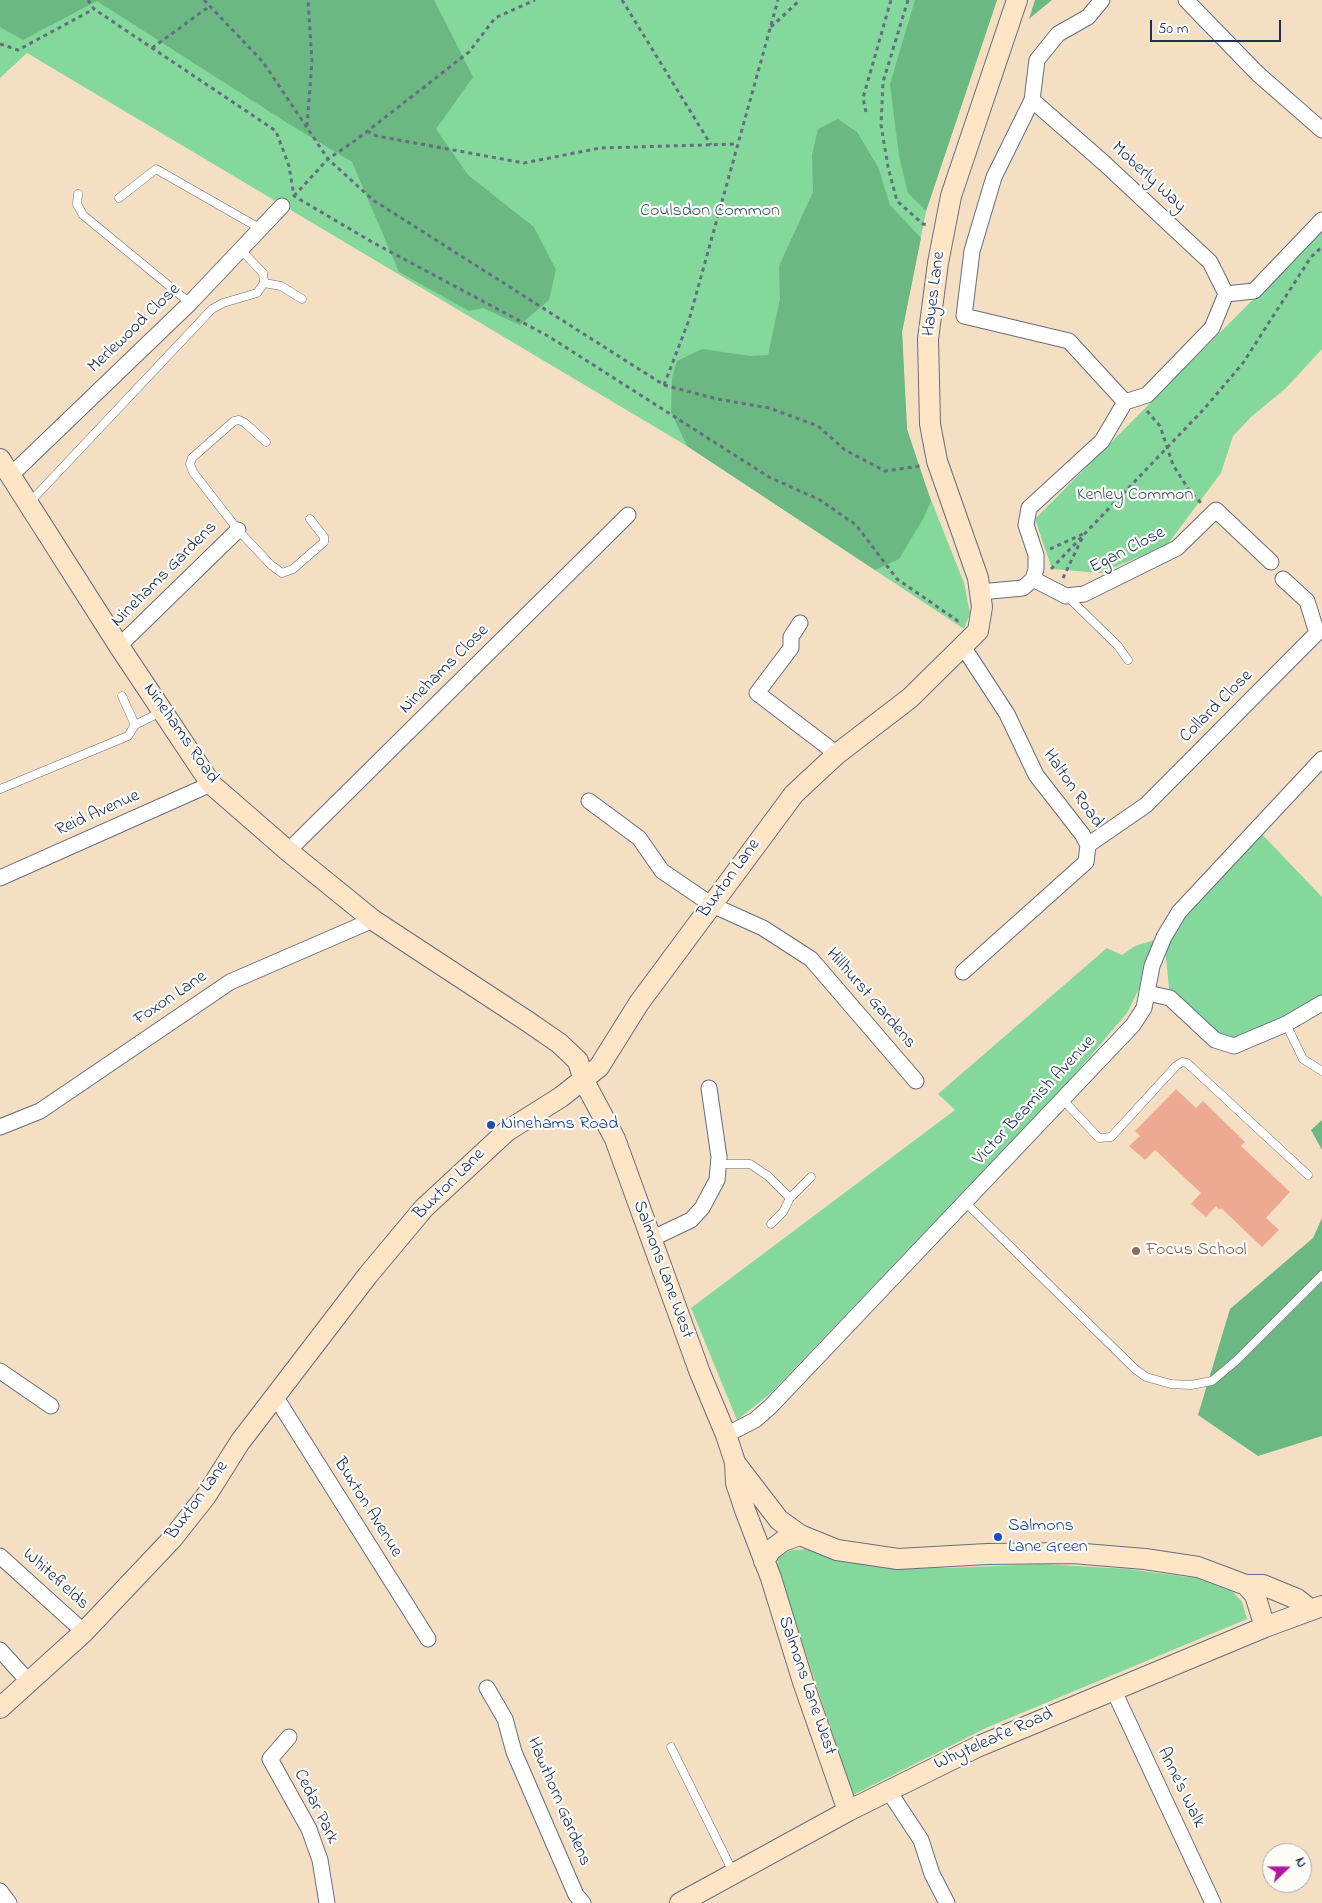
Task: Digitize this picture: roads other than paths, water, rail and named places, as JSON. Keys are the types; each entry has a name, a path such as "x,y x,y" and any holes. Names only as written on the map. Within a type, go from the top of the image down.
{"street":[{"name":"Hayes Lane","path":"980,592 974,566 937,461 930,424 928,338 944,228 957,174 1017,0"},
{"path":"1102,0 1088,17 1058,34 1037,60 1032,100 994,177 972,251 964,316 1069,341 1125,402"},
{"path":"1186,0 1258,74 1322,130"},
{"name":"Moberly Way","path":"1032,100 1104,163 1210,262 1226,294"},
{"name":"Merlewood Close","path":"5,467 190,303 282,206"},
{"path":"980,592 1023,588 1033,579 1036,569 1036,555 1026,525 1029,508 1102,441 1125,402 1148,395 1212,328 1226,294 1254,291 1322,220"},
{"name":"Ninehams Road","path":"5,467 211,784 288,851 373,920 559,1043 578,1061 584,1081"},
{"name":"Egan Close","path":"1060,594 1084,594 1177,548 1216,510 1271,562"},
{"name":"Ninehams Close","path":"288,851 628,515"},
{"name":"Ninehams Gardens","path":"120,646 238,530"},
{"path":"1033,579 1060,594"},
{"name":"Collard Close","path":"1088,845 1146,804 1317,633 1318,621 1307,601 1283,579"},
{"name":"Buxton Lane","path":"0,1708 84,1632 172,1539 206,1496 240,1442 275,1396 368,1275 424,1208 507,1132 584,1081 599,1067 639,1003 794,794 837,754 910,698 964,648 978,632 981,622 980,592"},
{"path":"800,623 791,637 791,648 757,693 837,754"},
{"name":"Halton Road","path":"963,972 1086,862 1088,845 1082,834 1036,775 1007,714 964,648"},
{"name":"Victor Beamish Avenue","path":"726,1435 755,1420 770,1407 1132,1026 1144,1008 1152,966 1164,937 1179,912 1322,759"},
{"name":"Reid Avenue","path":"0,878 211,784"},
{"name":"Hillhurst Gardens","path":"589,801 639,838 662,871 712,905 763,928 811,958 916,1081"},
{"name":"Foxon Lane","path":"0,1127 40,1111 230,982 373,920"},
{"path":"1147,993 1170,998 1215,1040 1234,1046 1286,1024 1322,1003"},
{"name":"Salmons Lane West","path":"584,1081 615,1138 700,1373 726,1435 735,1462 736,1483 764,1560 802,1682 848,1810"},
{"path":"651,1239 691,1220 702,1208 717,1180 718,1164 710,1088"},
{"path":"0,1371 52,1406"},
{"name":"Buxton Avenue","path":"275,1396 428,1639"},
{"name":"Salmons Lane West","path":"735,1462 779,1520 800,1535 837,1550 898,1559 987,1554 1072,1553 1145,1559 1198,1567 1246,1585 1263,1585 1317,1608"},
{"path":"764,1560 771,1550 783,1541 800,1535"},
{"name":"Whitefields","path":"0,1556 84,1632"},
{"path":"1246,1585 1255,1595 1265,1627"},
{"name":"Whyteleafe Road","path":"680,1903 848,1810 977,1746 1112,1689 1317,1608"},
{"path":"0,1650 29,1682"},
{"name":"Hawthorn Gardens","path":"487,1688 506,1718 514,1752 576,1895 583,1903"},
{"name":"Anne's Walk","path":"1112,1689 1213,1903"},
{"name":"Cedar Park","path":"290,1737 270,1759 309,1829 320,1860 327,1903"},
{"path":"888,1790 921,1840 932,1874 947,1903"},
{"path":"0,1891 10,1903"}],"lane":[{"path":"119,198 156,169 261,229"},
{"path":"78,194 77,204 84,215 190,303"},
{"path":"28,503 212,309 223,303 257,293 264,283 263,273 241,250"},
{"path":"264,283 281,286 302,299"},
{"path":"266,442 245,423 234,421 192,458 190,464 238,530 271,565 282,573 293,569 324,542 324,537 310,519"},
{"path":"1060,594 1114,641 1128,660"},
{"path":"122,696 135,725"},
{"path":"0,789 128,736 135,725 163,711"},
{"path":"1286,1024 1303,1059 1322,1070"},
{"path":"1063,1100 1099,1138 1111,1137 1176,1066 1182,1062 1187,1063 1308,1175"},
{"path":"718,1164 750,1164 768,1176 790,1198"},
{"path":"771,1224 783,1212 790,1198 811,1177"},
{"path":"965,1202 1136,1369 1146,1377 1171,1384 1191,1385 1212,1381 1237,1360 1322,1275"},
{"path":"671,1747 734,1874"}],"place":[{"name":"Ninehams Road","path":"491,1125"},
{"name":"Focus School","path":"1136,1251"},
{"name":"Salmons Lane Green","path":"998,1537"}],"park label":[{"name":"Coulsdon Common","path":"710,212"},
{"name":"Kenley Common","path":"1135,496"}]}
